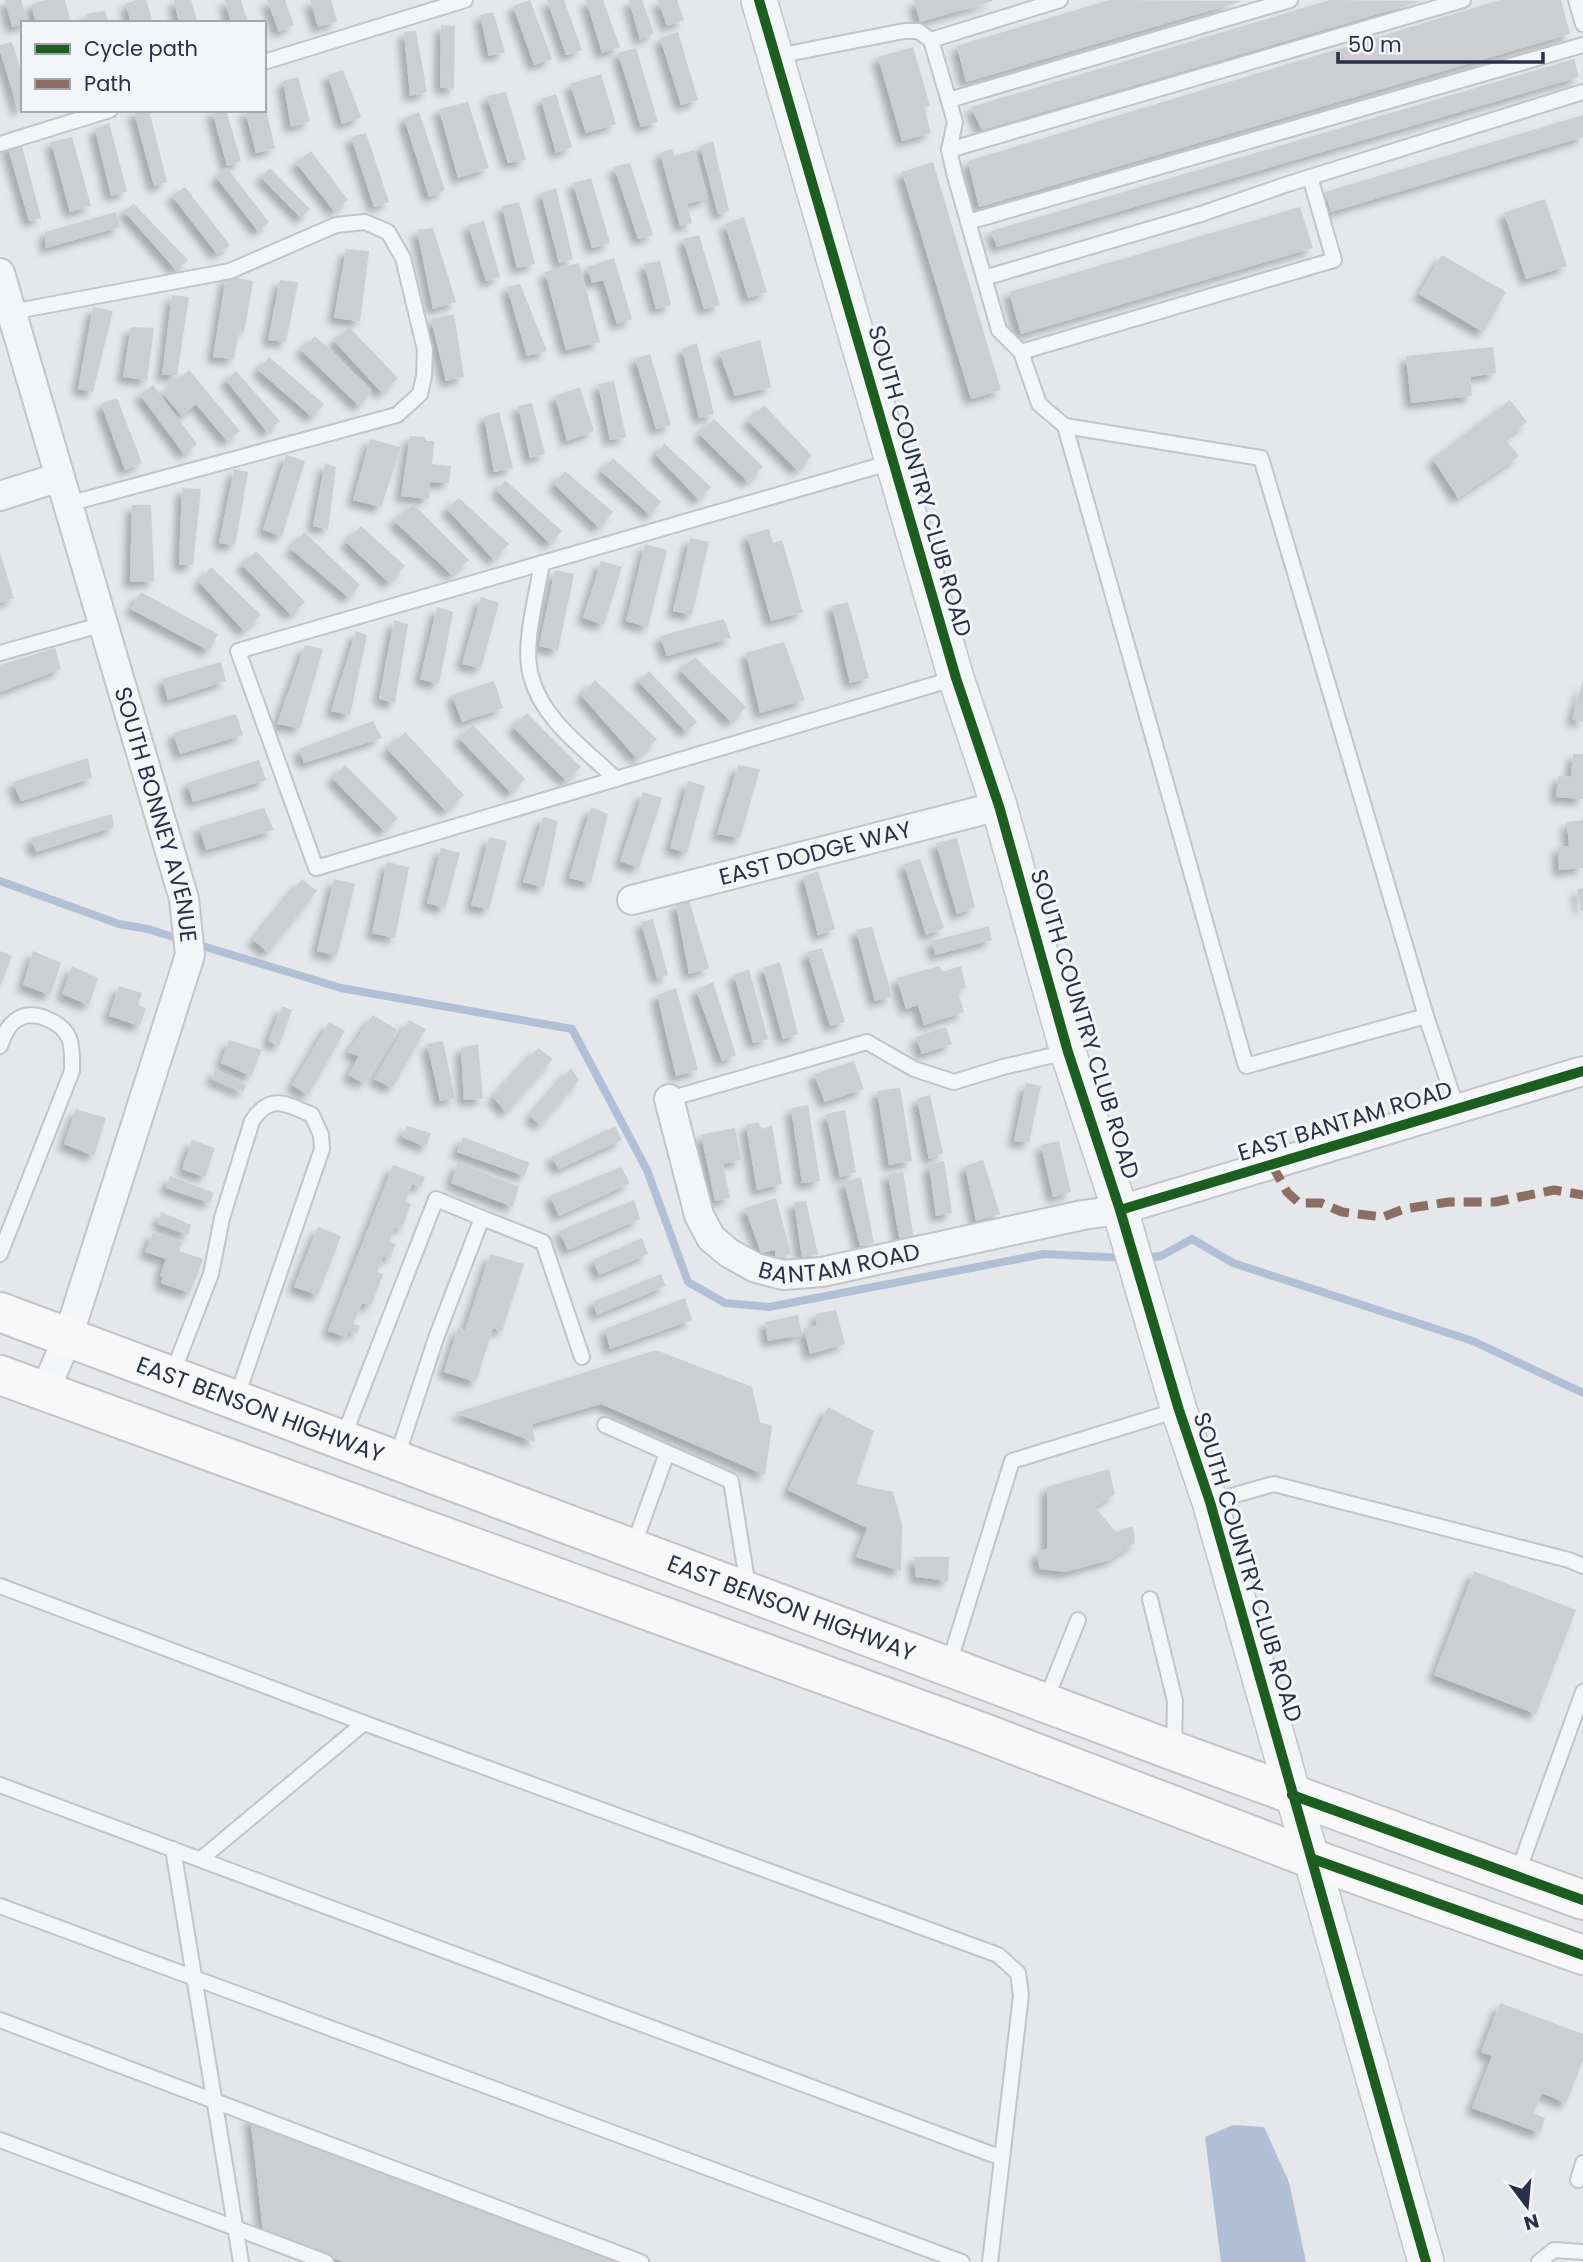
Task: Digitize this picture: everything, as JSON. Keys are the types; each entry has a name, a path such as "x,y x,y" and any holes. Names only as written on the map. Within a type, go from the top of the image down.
{"main road":[{"name":"EAST BENSON HIGHWAY","path":"0,1312 1292,1795 1583,1900"},
{"path":"0,1375 976,1730 1313,1859 1583,1955"}],"street":[{"name":"SOUTH COUNTRY CLUB ROAD","path":"759,0 956,678 999,806 1068,1052 1210,1502 1426,2262"},
{"name":"SOUTH BONNEY AVENUE","path":"0,273 184,899 190,955 68,1337 45,1390"},
{"path":"0,496 64,490"},
{"name":"EAST DODGE WAY","path":"632,900 999,806"},
{"name":"EAST BANTAM ROAD","path":"1120,1210 1583,1071"},
{"name":"BANTAM ROAD","path":"669,1099 699,1215 711,1238 729,1253 756,1268 783,1275 822,1272 1083,1215 1120,1210"}],"lane":[{"path":"266,61 465,0"},
{"path":"931,40 1060,0"},
{"path":"949,100 1290,0"},
{"path":"949,150 1463,0"},
{"path":"1576,0 1583,24"},
{"path":"775,56 904,31 918,31 931,40 955,122 949,150 999,330 1021,352 1039,404 1065,426 1261,458 1426,1016 1457,1109"},
{"path":"968,222 1583,45"},
{"path":"984,278 1201,214 1583,92"},
{"path":"0,144 104,112"},
{"path":"1021,352 1334,260 1310,177"},
{"path":"11,312 230,271 336,225 365,222 388,232 403,258 425,350 424,376 419,394 397,415 64,490"},
{"path":"1065,426 1246,1066 1426,1016"},
{"path":"892,462 238,651 316,868 956,678"},
{"path":"542,563 531,632 530,674 547,711 616,779"},
{"path":"0,653 104,624"},
{"path":"0,1046 6,1031 19,1018 36,1015 57,1024 68,1037 72,1054 72,1071 0,1254"},
{"path":"669,1099 867,1042 914,1069 954,1082 1068,1052"},
{"path":"172,1377 211,1274 222,1218 252,1121 259,1110 274,1102 285,1103 312,1115 321,1135 322,1149 236,1400"},
{"path":"342,1440 436,1199 543,1242 582,1357"},
{"path":"396,1460 436,1338 482,1218"},
{"path":"948,1667 1012,1461 1179,1410"},
{"path":"605,1425 731,1481 748,1592"},
{"path":"633,1548 667,1453"},
{"path":"1210,1502 1274,1484 1569,1559 1583,1566"},
{"path":"0,1586 364,1723 998,1955 1018,1973 1021,1995 990,2262"},
{"path":"1150,1600 1175,1701 1174,1751"},
{"path":"1045,1703 1078,1620"},
{"path":"1517,1876 1583,1692"},
{"path":"201,1859 364,1723"},
{"path":"0,1785 1002,2158"},
{"path":"173,1849 241,2262"},
{"path":"0,1906 962,2262"},
{"path":"0,2020 641,2262"},
{"path":"0,2140 326,2262"},
{"path":"1578,2180 1583,2163"},
{"path":"1539,2262 1554,2249 1583,2252"}],"water":[{"path":"1233,2125 1264,2127 1289,2182 1306,2262 1221,2262 1205,2137"}],"building":[{"path":"5,0 21,0 28,21 21,21 21,25 12,27"},
{"path":"45,0 65,0 70,21 35,21 31,4"},
{"path":"146,0 152,21 130,21 126,4"},
{"path":"174,0 191,0 197,21 179,21"},
{"path":"225,0 241,0 247,21 230,21"},
{"path":"267,0 285,0 294,25 279,32"},
{"path":"310,0 331,0 337,21 318,27"},
{"path":"530,0 552,59 534,65 513,6"},
{"path":"547,0 564,0 582,50 566,55"},
{"path":"586,0 603,0 620,47 602,53"},
{"path":"629,0 642,0 654,33 640,40"},
{"path":"658,0 677,0 684,20 667,26"},
{"path":"914,0 992,0 993,1 920,22"},
{"path":"1109,0 1242,1 966,82 957,46"},
{"path":"1330,0 1422,1 982,130 971,107"},
{"path":"1500,0 1561,0 1570,34 979,207 968,161"},
{"path":"105,11 108,21 88,21 86,14"},
{"path":"493,12 505,52 489,56 480,15"},
{"path":"441,25 455,26 454,89 440,87"},
{"path":"416,31 427,92 410,96 404,32"},
{"path":"678,32 698,100 681,105 660,38"},
{"path":"12,42 21,71 21,109 18,110 0,51 0,45"},
{"path":"913,47 930,106 924,107 931,133 902,141 878,57"},
{"path":"636,48 658,122 641,127 618,53"},
{"path":"1574,59 1579,77 997,247 991,231"},
{"path":"343,70 361,117 342,124 328,75"},
{"path":"601,74 616,124 586,133 570,84"},
{"path":"298,77 310,121 291,127 283,81"},
{"path":"506,92 526,160 508,163 487,96"},
{"path":"556,94 572,147 556,153 541,99"},
{"path":"468,102 489,168 458,178 439,109"},
{"path":"266,110 275,148 256,153 246,112"},
{"path":"134,112 150,112 167,182 154,186"},
{"path":"213,112 227,112 241,161 227,166"},
{"path":"419,112 445,190 429,197 404,118"},
{"path":"1583,115 1583,137 1331,212 1325,192"},
{"path":"109,123 127,191 111,196 95,129"},
{"path":"366,133 389,202 374,207 351,137"},
{"path":"72,137 91,206 70,212 51,142"},
{"path":"713,141 729,211 718,214 700,146"},
{"path":"21,142 41,218 29,221 7,145"},
{"path":"672,149 674,156 695,150 708,198 687,204 692,223 680,226 660,153"},
{"path":"311,151 348,200 334,211 296,163"},
{"path":"933,162 1001,390 971,399 902,172"},
{"path":"630,163 653,235 638,239 614,167"},
{"path":"227,168 269,222 258,231 216,177"},
{"path":"270,168 310,209 301,218 261,177"},
{"path":"591,178 610,243 592,248 573,183"},
{"path":"185,187 230,245 217,254 172,196"},
{"path":"556,188 573,259 559,263 541,193"},
{"path":"1545,199 1567,266 1526,279 1504,213"},
{"path":"519,202 535,264 517,268 502,206"},
{"path":"134,204 188,260 176,270 124,211"},
{"path":"1300,207 1313,248 1021,334 1009,292"},
{"path":"116,212 120,227 46,248 45,232"},
{"path":"744,217 767,292 748,298 725,224"},
{"path":"484,221 500,277 486,281 468,225"},
{"path":"433,228 456,302 433,309 417,230"},
{"path":"699,235 720,305 704,309 683,239"},
{"path":"346,249 369,251 360,321 334,318"},
{"path":"1442,255 1506,292 1483,332 1419,294"},
{"path":"614,258 632,319 617,324 603,280 592,283 587,267"},
{"path":"660,261 671,305 656,309 644,264"},
{"path":"579,263 600,342 566,350 545,272"},
{"path":"226,276 253,281 244,332 239,331 234,359 213,357"},
{"path":"280,280 298,282 286,342 268,340"},
{"path":"520,284 547,351 527,356 507,287"},
{"path":"172,295 189,297 177,375 162,375"},
{"path":"93,307 113,311 93,392 78,389"},
{"path":"454,314 464,377 446,381 431,319"},
{"path":"131,327 154,328 147,380 123,377"},
{"path":"349,327 398,378 382,393 334,341"},
{"path":"315,336 372,390 359,406 301,350"},
{"path":"760,340 771,387 735,396 719,352"},
{"path":"697,343 714,414 699,418 682,349"},
{"path":"1493,347 1496,373 1470,377 1472,396 1411,403 1406,356"},
{"path":"650,354 671,425 656,429 635,358"},
{"path":"269,357 324,404 312,417 258,370"},
{"path":"189,370 240,431 227,441 196,404 182,416 162,393"},
{"path":"236,371 280,421 267,432 226,380"},
{"path":"614,381 626,437 610,440 598,384"},
{"path":"153,385 197,444 184,454 140,395"},
{"path":"580,387 594,431 567,441 555,396"},
{"path":"117,398 142,463 125,470 101,404"},
{"path":"1510,400 1527,422 1505,439 1519,456 1458,498 1433,459"},
{"path":"532,403 545,454 530,458 518,406"},
{"path":"764,405 812,456 797,470 748,421"},
{"path":"499,412 513,468 494,472 484,417"},
{"path":"714,419 763,467 748,482 699,434"},
{"path":"410,436 426,437 426,441 434,441 432,464 451,466 449,483 430,482 429,499 401,496"},
{"path":"370,439 401,447 381,507 353,500"},
{"path":"664,443 711,487 699,500 656,455"},
{"path":"286,455 305,461 282,536 263,530"},
{"path":"613,458 661,502 650,515 601,471"},
{"path":"325,463 336,467 328,529 313,526"},
{"path":"234,469 248,472 235,545 219,543"},
{"path":"565,471 613,512 599,528 554,484"},
{"path":"505,480 562,531 550,544 497,491"},
{"path":"182,488 201,489 193,565 179,565"},
{"path":"459,498 509,544 494,560 447,509"},
{"path":"413,504 469,560 452,575 394,521"},
{"path":"132,505 151,505 154,581 130,582"},
{"path":"361,526 405,566 389,583 346,542"},
{"path":"769,529 773,543 782,540 803,612 771,621 747,535"},
{"path":"304,532 360,585 349,598 291,549"},
{"path":"690,538 709,542 692,615 673,611"},
{"path":"645,544 667,550 648,627 626,621"},
{"path":"256,551 305,602 291,615 242,565"},
{"path":"0,553 14,598 0,603"},
{"path":"601,561 622,567 604,625 583,618"},
{"path":"211,567 261,615 244,631 199,582"},
{"path":"555,570 574,574 558,650 539,646"},
{"path":"141,592 218,634 209,651 131,609"},
{"path":"481,597 499,603 481,668 462,664"},
{"path":"848,602 869,678 850,683 832,606"},
{"path":"437,607 453,612 439,684 420,679"},
{"path":"724,619 731,638 667,656 660,636"},
{"path":"394,620 408,624 395,703 379,699"},
{"path":"356,631 367,635 350,715 331,711"},
{"path":"784,642 805,700 760,713 746,653"},
{"path":"305,645 323,649 300,728 277,724"},
{"path":"55,648 61,669 0,692 0,665"},
{"path":"695,657 746,707 731,722 680,670"},
{"path":"221,662 226,681 168,700 162,679"},
{"path":"649,671 697,722 686,732 638,681"},
{"path":"595,680 657,739 637,759 581,695"},
{"path":"1583,680 1583,722 1572,719"},
{"path":"494,681 503,708 462,722 452,695"},
{"path":"527,713 581,767 566,781 513,727"},
{"path":"236,714 243,735 180,754 173,733"},
{"path":"373,721 382,738 304,763 299,749"},
{"path":"473,725 525,779 511,793 459,738"},
{"path":"405,732 464,795 446,811 387,749"},
{"path":"1573,754 1583,754 1583,799 1556,797 1558,776 1571,777"},
{"path":"88,758 92,778 21,801 13,782"},
{"path":"259,760 266,780 193,802 187,783"},
{"path":"345,765 398,818 384,831 332,778"},
{"path":"738,765 760,769 740,838 717,834"},
{"path":"688,781 705,786 687,853 670,848"},
{"path":"643,792 662,798 639,868 620,861"},
{"path":"591,807 608,814 591,883 569,878"},
{"path":"264,808 274,830 206,850 199,827"},
{"path":"112,814 114,827 36,852 31,838"},
{"path":"543,817 558,821 544,887 523,882"},
{"path":"1583,820 1583,868 1559,870 1558,847 1569,846 1567,822"},
{"path":"489,837 507,841 489,909 471,906"},
{"path":"957,838 975,907 957,914 936,843"},
{"path":"441,848 460,853 445,908 427,903"},
{"path":"920,859 944,928 926,935 904,864"},
{"path":"387,862 409,867 395,938 372,933"},
{"path":"818,871 835,929 818,935 803,877"},
{"path":"302,879 317,891 268,952 253,940"},
{"path":"334,879 355,884 337,956 317,951"},
{"path":"1583,888 1583,911 1581,911 1577,889"},
{"path":"689,900 709,968 689,974 676,905"},
{"path":"653,919 668,975 657,978 641,922"},
{"path":"989,926 992,940 935,955 932,941"},
{"path":"872,927 892,996 875,1001 856,930"},
{"path":"822,948 845,1022 830,1026 807,952"},
{"path":"0,951 12,956 0,987"},
{"path":"33,951 61,963 50,995 23,985"},
{"path":"780,962 798,1034 783,1039 763,968"},
{"path":"72,966 98,978 89,1005 62,994"},
{"path":"939,966 942,972 961,966 966,988 957,990 964,1012 924,1025 918,1005 906,1009 897,978"},
{"path":"749,969 768,1039 753,1043 734,975"},
{"path":"713,982 736,1055 722,1061 696,990"},
{"path":"119,986 142,993 138,1005 146,1008 140,1026 109,1016"},
{"path":"676,988 698,1070 676,1076 657,995"},
{"path":"282,1006 292,1010 279,1046 268,1041"},
{"path":"373,1015 397,1030 364,1083 348,1075 359,1056 348,1052"},
{"path":"409,1020 426,1029 392,1088 374,1079"},
{"path":"329,1022 345,1031 308,1095 292,1085"},
{"path":"946,1027 952,1044 922,1054 916,1037"},
{"path":"229,1040 262,1050 251,1076 221,1063"},
{"path":"443,1041 455,1098 440,1101 427,1044"},
{"path":"478,1044 483,1099 464,1100 461,1048"},
{"path":"538,1048 553,1059 506,1112 493,1097"},
{"path":"854,1061 864,1089 825,1102 814,1074"},
{"path":"571,1068 579,1080 540,1125 530,1116"},
{"path":"215,1069 246,1085 243,1092 212,1079"},
{"path":"1026,1083 1041,1086 1029,1142 1014,1141"},
{"path":"900,1088 912,1161 889,1165 877,1091"},
{"path":"930,1095 943,1153 929,1159 917,1099"},
{"path":"808,1105 820,1181 802,1183 791,1108"},
{"path":"76,1109 106,1118 94,1156 64,1144"},
{"path":"845,1110 856,1172 840,1177 826,1114"},
{"path":"758,1122 762,1129 772,1125 782,1184 757,1190 746,1125"},
{"path":"407,1126 431,1133 426,1147 402,1137"},
{"path":"615,1126 622,1140 559,1169 551,1157"},
{"path":"735,1128 741,1160 723,1164 730,1198 715,1201 701,1135"},
{"path":"463,1137 530,1163 524,1176 457,1152"},
{"path":"192,1140 215,1148 205,1177 182,1169"},
{"path":"1059,1141 1071,1192 1053,1197 1041,1145"},
{"path":"983,1160 1000,1214 976,1221 965,1166"},
{"path":"944,1161 952,1213 936,1216 929,1165"},
{"path":"458,1162 519,1187 513,1207 451,1183"},
{"path":"393,1165 425,1177 421,1187 412,1184 405,1202 411,1204 402,1228 395,1227 389,1242 396,1244 390,1258 383,1256 377,1272 383,1274 371,1306 362,1303 353,1324 360,1326 357,1333 349,1330 346,1337 328,1331"},
{"path":"621,1167 630,1183 559,1216 550,1196"},
{"path":"903,1172 914,1240 900,1242 888,1174"},
{"path":"170,1176 214,1193 210,1203 166,1188"},
{"path":"861,1177 874,1243 860,1246 844,1182"},
{"path":"776,1198 791,1254 775,1259 775,1250 761,1253 745,1208"},
{"path":"634,1200 640,1219 568,1250 559,1231"},
{"path":"806,1201 818,1254 802,1257 794,1202"},
{"path":"161,1212 191,1225 188,1235 158,1224"},
{"path":"318,1227 341,1236 318,1295 294,1287"},
{"path":"153,1232 182,1243 179,1251 203,1259 190,1293 161,1283 163,1277 160,1276 166,1259 145,1252"},
{"path":"642,1238 648,1254 599,1275 593,1260"},
{"path":"490,1254 524,1264 502,1331 493,1328 476,1382 444,1372 458,1328 465,1330"},
{"path":"661,1274 666,1286 597,1315 593,1302"},
{"path":"685,1298 692,1320 610,1349 605,1329"},
{"path":"836,1310 845,1344 810,1354 804,1329 817,1325 816,1314"},
{"path":"798,1315 802,1335 768,1341 765,1322"},
{"path":"656,1350 752,1387 760,1422 772,1426 765,1475 601,1404 532,1424 535,1442 455,1413"},
{"path":"828,1407 874,1431 856,1484 893,1492 902,1525 901,1571 856,1557 867,1528 788,1490"},
{"path":"1109,1469 1115,1494 1095,1507 1116,1532 1133,1526 1135,1543 1109,1560 1066,1572 1040,1569 1036,1553 1047,1549 1047,1487"},
{"path":"914,1557 949,1557 948,1581 916,1577"},
{"path":"1474,1571 1576,1610 1536,1714 1434,1675"},
{"path":"1500,2003 1583,2034 1583,2060 1566,2103 1542,2093 1534,2113 1545,2118 1540,2133 1472,2108 1492,2056 1481,2052"},
{"path":"250,2115 637,2262 344,2262 263,2232"}],"waterway":[{"path":"0,881 119,924 148,929 183,940"},
{"path":"196,944 341,988 572,1029 647,1170 688,1282 725,1303 769,1307 1044,1254 1125,1258"},
{"path":"1142,1258 1161,1256 1192,1239 1233,1263 1473,1341 1583,1393"}],"marked path":[{"path":"1272,1165 1287,1192 1299,1203 1321,1203 1342,1212 1383,1217 1404,1209 1449,1202 1495,1202 1554,1190 1583,1195"}],"cycle path":[{"path":"759,0 956,678 999,806 1068,1052 1210,1502 1426,2262"},
{"path":"1120,1210 1583,1071"},
{"path":"1292,1795 1583,1900"},
{"path":"1313,1859 1583,1955"}]}
